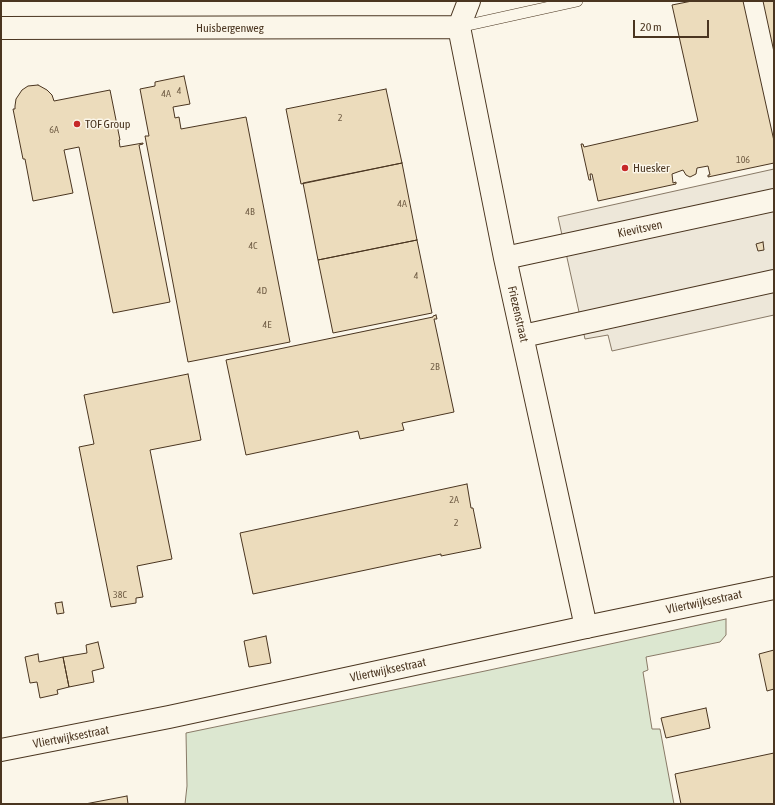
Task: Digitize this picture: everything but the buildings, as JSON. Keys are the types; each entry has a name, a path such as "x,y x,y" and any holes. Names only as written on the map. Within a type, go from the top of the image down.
{"street":[{"path":"459,28 469,1"},
{"name":"Huisbergenweg","path":"1,28 459,28"},
{"name":"Friezenstraat","path":"459,28 505,258 586,627"},
{"name":"Kievitsven","path":"505,258 774,200"},
{"path":"523,336 774,281"},
{"name":"Vliertwijksestraat","path":"1,750 176,716 586,627 774,588"}],"lane":[{"path":"459,28 577,1"}],"green space":[{"path":"726,619 726,635 720,642 646,657 648,670 643,672 652,729 660,729 674,804 185,804 187,786 186,733"}],"shaded area":[{"path":"774,169 774,315 612,351 608,335 585,339 558,217"}],"place":[{"name":"TOF Group","path":"77,124"},
{"name":"Huesker","path":"625,168"}]}
